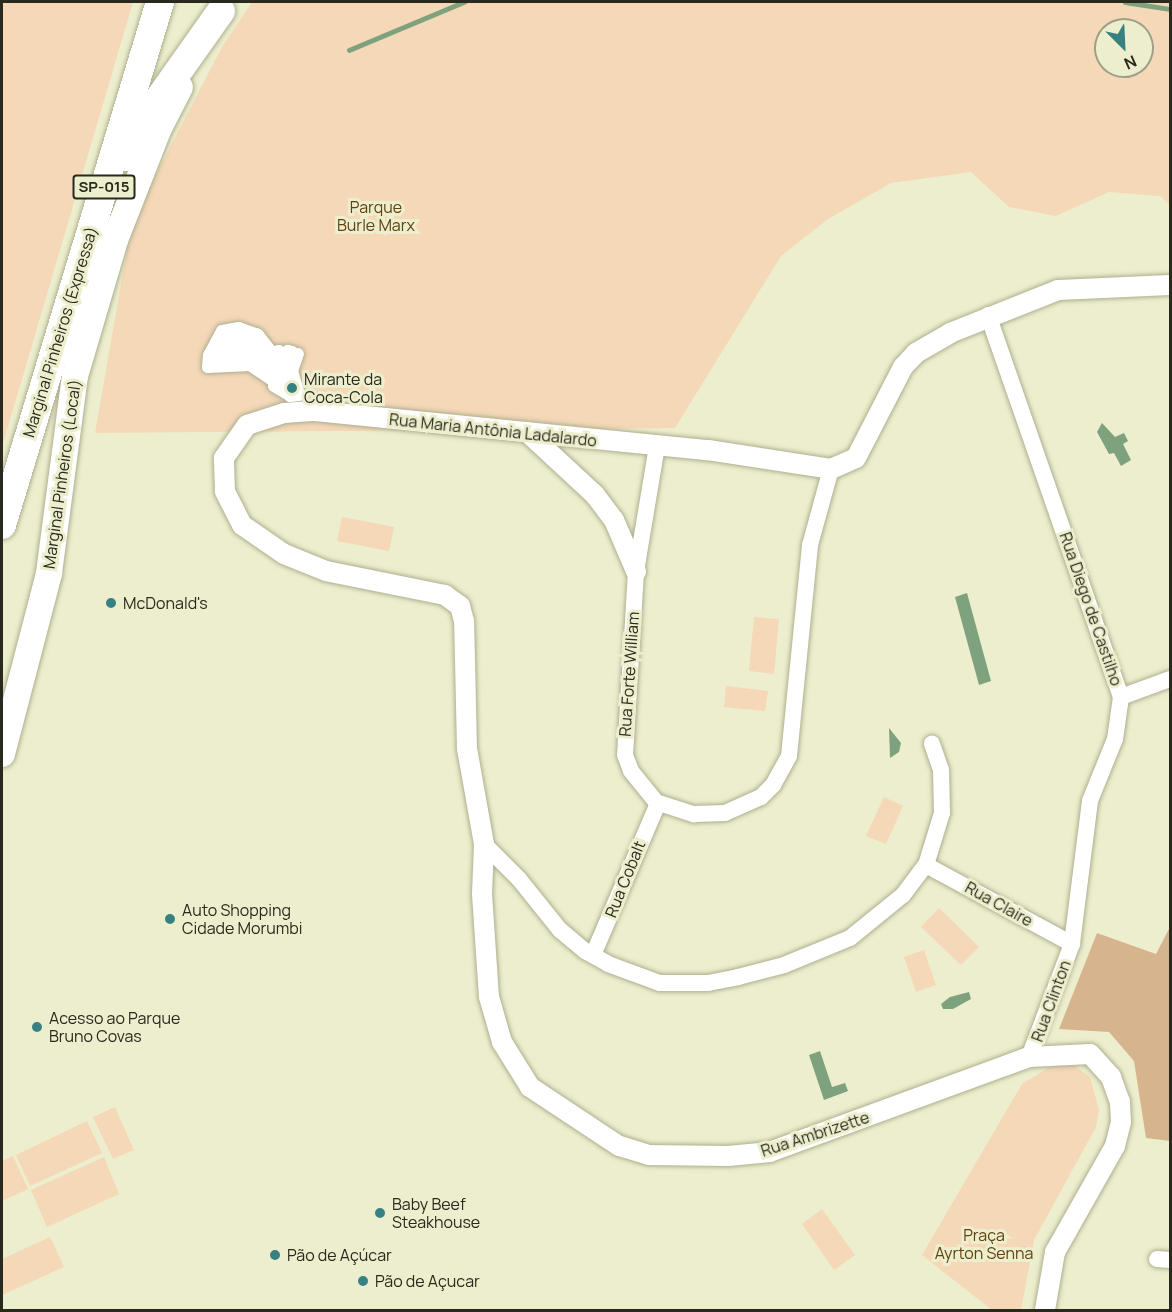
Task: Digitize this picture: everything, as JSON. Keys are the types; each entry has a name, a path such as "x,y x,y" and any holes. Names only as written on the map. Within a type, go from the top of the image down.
{"highway":[{"name":"Marginal Pinheiros (Expressa)","path":"2,525 160,2"},
{"path":"99,204 158,100 223,6"}],"main road":[{"name":"Marginal Pinheiros (Local)","path":"2,754 18,704 54,552 75,376 115,240 158,129 223,6"}],"street":[{"path":"658,803 694,814 725,813 761,797 783,769 794,730 813,525 831,469 856,458 903,367 915,353 988,315 1058,290 1170,285"},
{"name":"Rua Diego de Castilho","path":"988,315 1121,697 1115,739 1090,801 1072,944"},
{"path":"253,343 229,334 216,353 218,363 244,360 260,369 266,355 254,341 230,342 223,349 225,355 233,353 258,361 255,346 253,343 240,328 222,331 209,355 208,367 250,365 271,379 266,369 271,353 279,351 274,386 285,393 282,372 288,351 292,352 285,367 290,396 299,395 292,371 298,354"},
{"name":"Rua Maria Antônia Ladalardo","path":"489,997 483,914 484,844 467,750 464,631 460,606 445,595 326,571 284,554 242,525 225,491 224,458 247,425 284,413 315,411 785,459 831,469"},
{"path":"527,432 595,495 614,520 636,571"},
{"name":"Rua Forte William","path":"657,446 636,571 624,736 631,771 658,803"},
{"path":"1121,697 1170,679"},
{"path":"484,844 519,879 560,930 593,955 660,983 708,984 784,965 850,938 903,895 926,865 942,813 941,770 932,744"},
{"name":"Rua Cobalt","path":"593,955 658,803"},
{"name":"Rua Claire","path":"926,865 1072,944"},
{"name":"Rua Clinton","path":"1029,1057 1072,944"},
{"name":"Rua Ambrizette","path":"489,997 510,1060 530,1087 610,1141 649,1155 728,1156 770,1152 1029,1057 1090,1054 1111,1077 1120,1102 1121,1122 1115,1146 1055,1252 1045,1311"}],"green space":[{"path":"2,2 133,2 2,447"},
{"name":"Parque Burle Marx","path":"252,2 1170,2 1170,205 1160,196 1109,192 1056,216 1009,207 971,172 891,183 828,219 781,256 675,428 95,433 132,221 222,47"},
{"path":"342,517 394,527 389,551 337,541"},
{"path":"754,617 779,619 774,674 749,671"},
{"path":"726,686 768,691 765,711 724,707"},
{"path":"884,797 903,806 886,844 866,836"},
{"path":"939,908 979,947 961,965 921,927"},
{"path":"924,950 936,985 916,992 904,957"},
{"name":"Praça Ayrton Senna","path":"1070,1063 1090,1077 1099,1110 1096,1127 1034,1240 1021,1310 992,1310 922,1255 1022,1084 1055,1064"},
{"path":"115,1107 134,1150 113,1159 93,1117"},
{"path":"87,1121 102,1153 30,1186 16,1155"},
{"path":"13,1156 28,1189 2,1201 2,1161"},
{"path":"104,1157 119,1194 47,1227 31,1190"},
{"path":"822,1209 855,1255 834,1270 802,1224"},
{"path":"50,1237 64,1267 2,1295 2,1259"}],"shaded area":[{"path":"1102,423 1115,437 1124,433 1128,441 1123,444 1131,460 1121,466 1114,453 1109,454 1097,432"},
{"path":"967,593 991,681 979,685 955,597"},
{"path":"889,728 901,743 899,752 890,758"},
{"path":"1170,927 1170,1141 1146,1138 1134,1061 1109,1032 1059,1029 1097,933 1156,954"},
{"path":"969,992 971,999 953,1009 943,1009 941,1004 950,997"},
{"path":"820,1051 832,1087 845,1083 848,1091 824,1100 809,1055"}],"waterway":[{"path":"349,50 464,2"},
{"path":"1125,2 1170,9"}],"place":[{"name":"Mirante da Coca-Cola","path":"292,388"},
{"name":"McDonald's","path":"111,603"},
{"name":"Auto Shopping Cidade Morumbi","path":"170,919"},
{"name":"Acesso ao Parque Bruno Covas","path":"37,1027"},
{"name":"Baby Beef Steakhouse","path":"380,1213"},
{"name":"Pão de Açúcar","path":"275,1255"},
{"name":"Pão de Açucar","path":"363,1281"}]}
